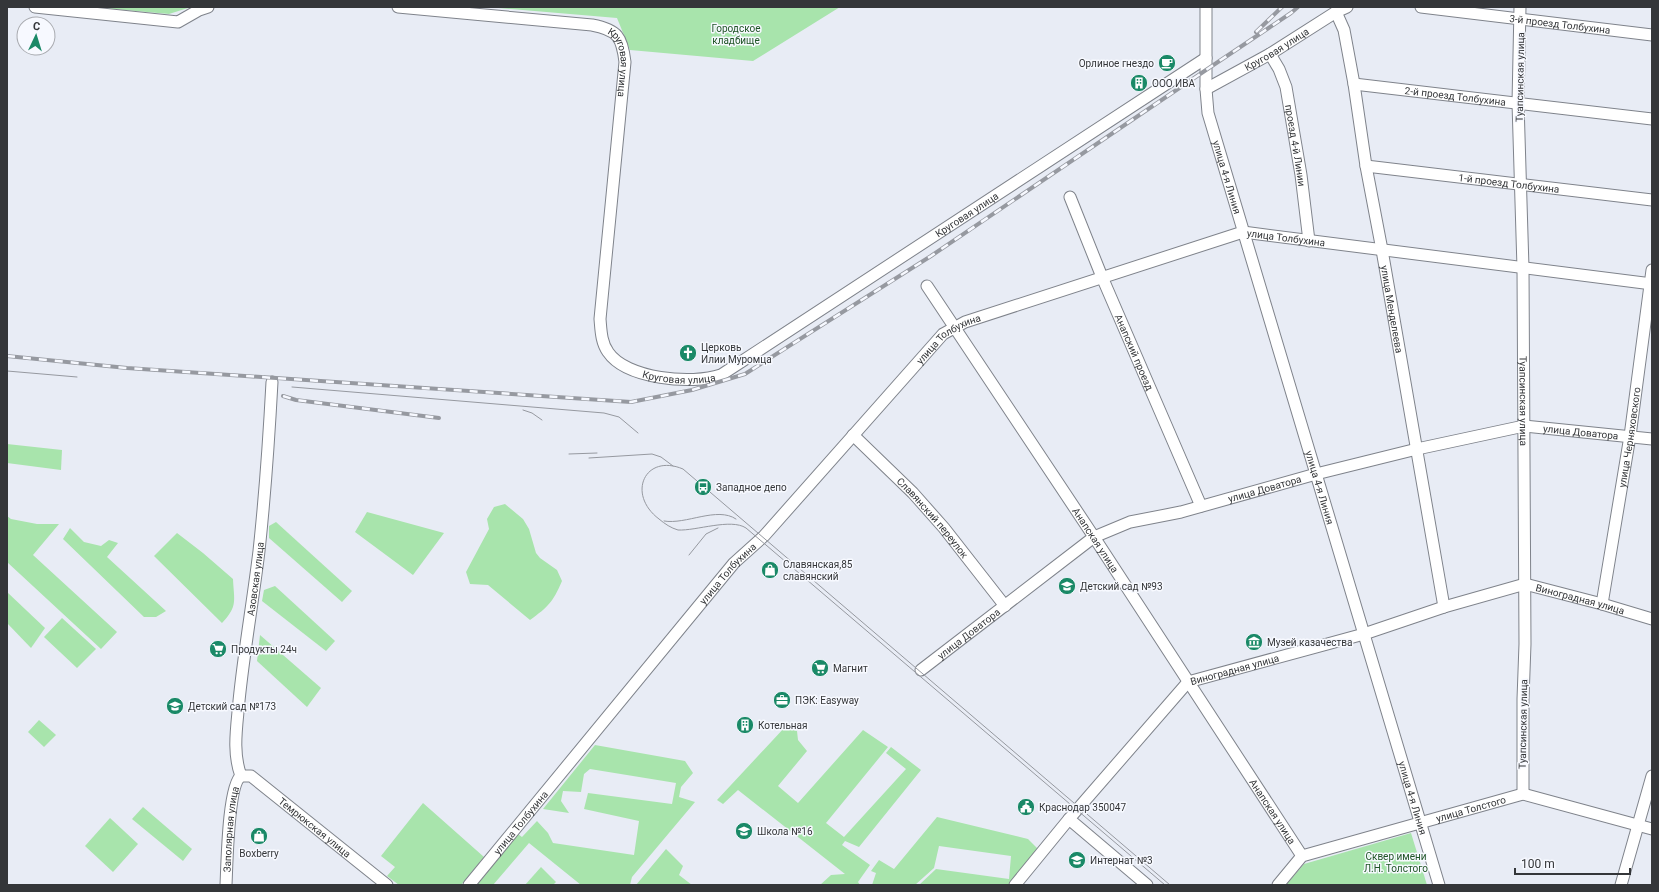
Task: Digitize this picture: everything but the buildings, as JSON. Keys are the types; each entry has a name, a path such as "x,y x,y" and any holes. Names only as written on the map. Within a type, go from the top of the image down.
{"street":[{"path":"35,7 178,22 199,10 208,7"},
{"name":"Круговая улица","path":"398,7 592,24 614,31 623,45 625,62 600,319 601,337 608,352 621,364 646,375 692,380 713,378 721,375 1206,58"},
{"name":"улица 4-я Линия","path":"1206,7 1206,89 1208,113 1439,885"},
{"name":"Круговая улица","path":"1206,89 1270,54 1336,12 1347,7"},
{"name":"3-й проезд Толбухина","path":"1421,7 1652,35"},
{"name":"Туапсинская улица","path":"1520,7 1521,19 1518,103 1523,268 1525,584 1523,794"},
{"name":"улица Менделеева","path":"1336,12 1344,30 1354,84 1366,166 1444,607"},
{"name":"проезд 4-й Линии","path":"1270,54 1279,69 1286,87 1301,175 1310,241"},
{"name":"2-й проезд Толбухина","path":"1354,84 1652,119"},
{"name":"1-й проезд Толбухина","path":"1366,166 1652,200"},
{"name":"Анапский проезд","path":"1070,197 1102,277 1201,506"},
{"name":"улица Толбухина","path":"469,885 734,563 764,536 943,334 955,327 965,322 1243,232 1651,284"},
{"name":"улица Черняховского","path":"1602,604 1630,436 1652,270"},
{"name":"Анапская улица","path":"927,286 1094,537 1302,856"},
{"name":"Азовская улица","path":"241,776 235,753 243,667 259,550 272,382"},
{"name":"улица Доватора","path":"921,670 1094,537 1130,522 1181,512 1316,474 1417,449 1524,426 1652,439"},
{"name":"Славянский переулок","path":"853,435 913,493 944,528 1005,606"},
{"name":"Виноградная улица","path":"1015,885 1069,819 1188,682 1273,657 1364,634 1444,607 1525,584 1602,604 1652,620"},
{"name":"Заполярная улица","path":"226,885 232,804 235,784 241,776"},
{"name":"Темрюкская улица","path":"241,776 251,776 387,885"},
{"path":"1621,885 1652,776"},
{"path":"1523,794 1652,829"},
{"name":"улица Толстого","path":"1302,856 1523,794"},
{"path":"1069,819 1147,885"},
{"path":"1278,885 1302,856"}],"green space":[{"path":"92,7 191,7 169,14"},
{"name":"Городское кладбище","path":"487,7 840,7 753,61 630,50 617,18"},
{"path":"7,444 62,450 61,470 7,463"},
{"path":"505,504 523,519 529,529 536,553 540,558 557,570 562,581 549,604 530,620 488,585 470,584 466,572 489,529 487,519 494,507"},
{"path":"367,512 444,533 413,575 355,532"},
{"path":"7,516 11,519 37,524 59,524 33,555 117,632 101,649 7,562"},
{"path":"276,522 352,591 342,602 269,538 269,526"},
{"path":"70,528 84,542 101,546 109,540 118,543 107,557 166,611 156,617 144,617 63,539"},
{"path":"177,533 233,579 233,607 222,623 154,556"},
{"path":"275,586 335,641 326,651 262,601 264,590"},
{"path":"7,592 45,628 31,648 7,623"},
{"path":"62,618 96,649 77,668 44,637"},
{"path":"260,635 321,688 307,707 257,661"},
{"path":"39,720 56,735 44,747 28,732"},
{"path":"785,727 797,731 798,740 807,751 778,786 798,803 863,730 888,747 826,823 844,837 906,769 886,753 891,747 921,770 859,847 845,841 842,845 870,865 858,882 860,885 820,885 831,875 845,874 738,790 723,804 717,800"},
{"path":"595,745 685,761 693,773 681,787 679,797 695,802 632,877 630,885 581,885 529,843 493,885 477,885 518,834 522,837 537,821 548,833 553,843 634,855 639,821 584,809 588,793 672,804 676,783 590,769 584,774 581,792 563,791 561,801 569,813 543,809"},
{"path":"423,803 484,857 461,885 399,885 387,876 395,867 381,856"},
{"path":"143,807 192,849 183,861 132,819"},
{"path":"937,817 1028,839 1038,849 1010,885 919,885 936,869 1009,879 1011,856 939,846 934,868 915,885 872,885 876,873 871,871 879,860 894,869"},
{"path":"110,818 138,844 113,872 85,846"},
{"name":"Сквер имени Л.Н. Толстого","path":"1411,833 1427,885 1286,885 1304,864"},
{"path":"666,849 683,866 679,875 692,885 636,885"},
{"path":"541,867 556,882 553,885 525,885"}],"tram line":[{"path":"7,371 77,377"},
{"path":"292,387 604,413 619,417 638,433"},
{"path":"523,410 532,413 542,420"},
{"path":"569,454 597,453"},
{"path":"589,458 652,454 661,457 673,466"},
{"path":"1165,885 746,528 740,525 732,524 678,530 661,521 649,509 643,498 642,488 644,479 650,471 659,467 670,466 683,469 1170,885"},
{"path":"664,521 682,521 720,514 736,519"},
{"path":"689,555 706,534 718,528"}],"railway":[{"path":"1256,32 1282,7"},
{"path":"7,356 127,368 631,402 692,390 745,374 931,256 1298,7"},
{"path":"283,396 296,400 439,418"}],"place":[{"name":"Орлиное гнездо","path":"1167,63"},
{"name":"ООО ИВА","path":"1139,83"},
{"name":"Церковь Илии Муромца","path":"688,353"},
{"name":"Западное депо","path":"703,487"},
{"name":"Славянская,85 славянский","path":"770,570"},
{"name":"Детский сад №93","path":"1067,586"},
{"name":"Музей казачества","path":"1254,642"},
{"name":"Продукты 24ч","path":"218,649"},
{"name":"Магнит","path":"820,668"},
{"name":"ПЭК: Easyway","path":"782,700"},
{"name":"Детский cад №173","path":"175,706"},
{"name":"Котельная","path":"745,725"},
{"name":"Краснодар 350047","path":"1026,807"},
{"name":"Школа №16","path":"744,831"},
{"name":"Boxberry","path":"259,836"},
{"name":"Интернат №3","path":"1077,860"}]}
